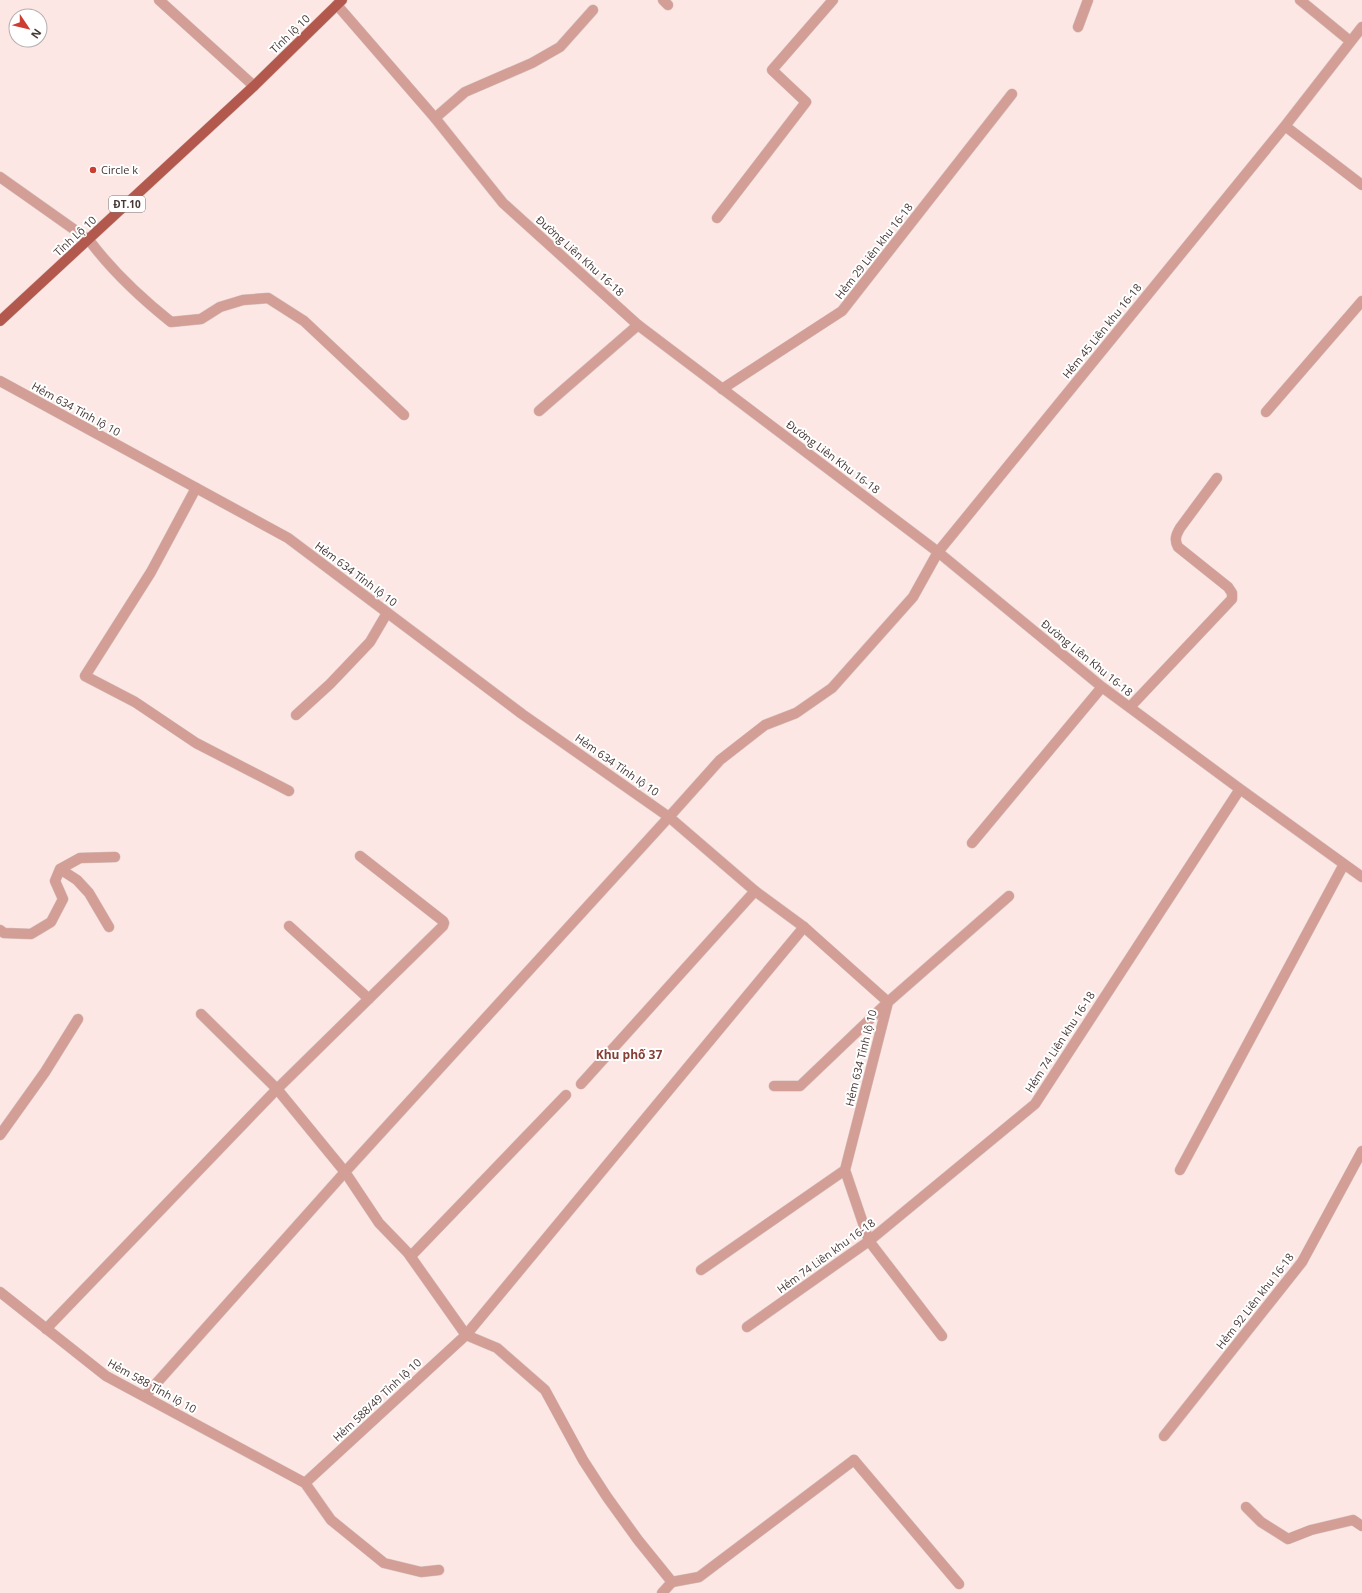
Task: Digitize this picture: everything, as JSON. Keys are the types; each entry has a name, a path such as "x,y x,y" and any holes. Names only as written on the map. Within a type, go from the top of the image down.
{"main road":[{"name":"Tỉnh lộ 10","path":"254,86 340,2"},
{"name":"Tỉnh Lộ 10","path":"0,321 254,86"}],"street":[{"path":"159,0 254,86"},
{"path":"717,218 806,102 772,70 833,0"},
{"path":"1078,27 1088,0"},
{"path":"1300,0 1350,41"},
{"name":"Đường Liên Khu 16-18","path":"340,2 503,203 638,325 938,552 1102,687 1362,877"},
{"path":"435,118 465,92 532,63 560,47 593,10"},
{"name":"Hẻm 45 Liên khu 16-18","path":"144,1396 345,1172 720,760 765,725 796,714 832,688 913,598 938,552 1285,126 1362,27"},
{"name":"Hẻm 29 Liên khu 16-18","path":"722,389 842,310 1012,94"},
{"path":"1285,126 1362,185"},
{"path":"0,177 89,240 105,261 150,306 171,322 202,319 220,307 243,300 268,298 304,321 404,415"},
{"path":"1266,412 1362,301"},
{"path":"539,411 638,325"},
{"name":"Hẻm 634 Tỉnh lộ 10","path":"0,381 288,538 522,714 669,817 755,891 804,927 888,1002 845,1170"},
{"path":"1130,707 1232,599 1232,593 1228,587 1176,544 1176,536 1180,528 1217,478"},
{"path":"196,488 151,572 85,676 135,702 196,743 289,791"},
{"path":"296,715 330,684 370,642 387,613"},
{"path":"972,843 1102,687"},
{"name":"Hẻm 74 Liên khu 16-18","path":"748,1327 868,1241 1035,1104 1240,789"},
{"path":"46,1329 277,1089 444,923 360,856"},
{"path":"0,930 4,932 30,934 52,922 63,899 55,881 60,869 80,858 115,857"},
{"path":"1180,1170 1344,864"},
{"path":"60,869 77,880 89,893 109,927"},
{"path":"582,1084 755,891"},
{"path":"774,1086 800,1086 888,1002 1009,896"},
{"path":"289,926 369,999"},
{"name":"Hẻm 588/49 Tỉnh lộ 10","path":"305,1483 466,1335 804,927"},
{"path":"201,1014 277,1089 345,1172 379,1223 411,1256 466,1335 497,1348 545,1390 583,1460 607,1497 638,1540 672,1582"},
{"path":"0,1135 45,1072 78,1019"},
{"path":"411,1256 566,1095"},
{"name":"Hẻm 92 Liên khu 16-18","path":"1164,1436 1302,1262 1362,1151"},
{"path":"701,1270 845,1170 868,1241 942,1336"},
{"name":"Hẻm 588 Tỉnh lộ 10","path":"0,1292 106,1376 305,1483"},
{"path":"662,1593 672,1582 699,1577 854,1460 959,1584"},
{"path":"305,1483 331,1520 384,1564 421,1572 439,1570"},
{"path":"1246,1507 1261,1522 1288,1539 1311,1530 1353,1520 1362,1526"}],"place":[{"name":"Circle k","path":"93,170"}],"district":[{"name":"Khu phố 37","path":"629,1055"}]}
